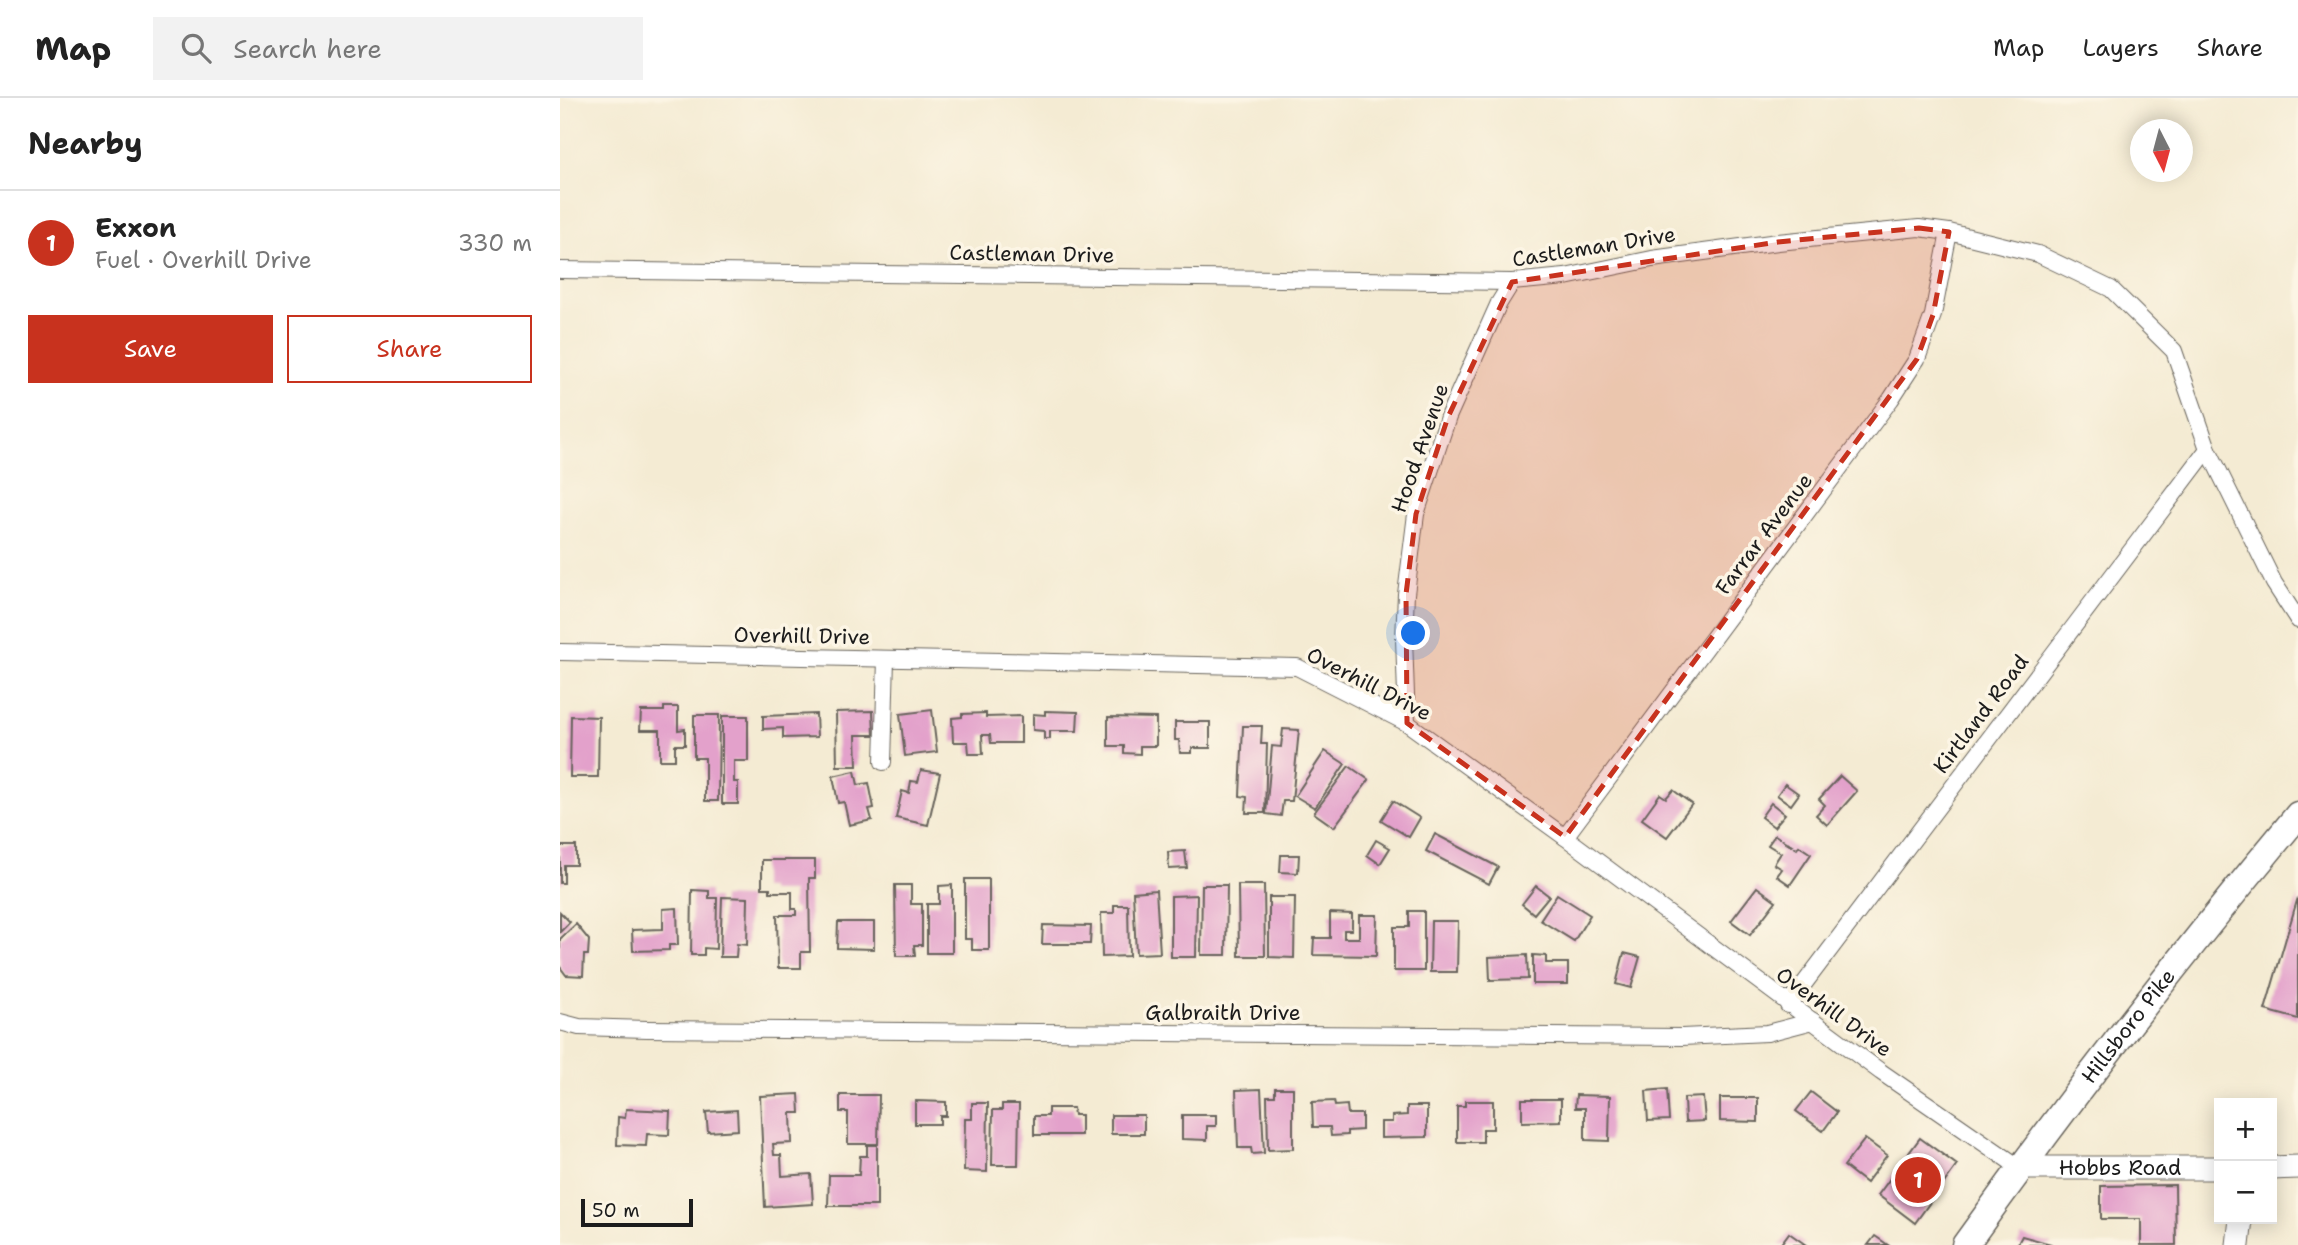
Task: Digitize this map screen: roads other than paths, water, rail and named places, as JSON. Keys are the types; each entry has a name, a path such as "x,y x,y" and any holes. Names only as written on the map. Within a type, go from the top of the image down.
{"main road":[{"name":"Hillsboro Pike","path":"1965,1245 2020,1168 2193,941 2298,815"}],"street":[{"name":"Castleman Drive","path":"560,270 1512,282 1565,277 1652,259 1779,242 1919,228 1949,232 2038,254 2111,289 2174,351 2208,449 2274,583 2298,620"},
{"name":"Farrar Avenue","path":"1565,837 1891,399 1917,359 1933,315 1949,232"},
{"name":"Hood Avenue","path":"1407,723 1404,627 1416,513 1448,417 1499,303 1512,282"},
{"name":"Kirtland Road","path":"1788,1005 2208,449"},
{"name":"Overhill Drive","path":"560,652 1297,667 1407,723 1565,837 1788,1005 2020,1168"},
{"path":"883,762 886,659"},
{"name":"Galbraith Drive","path":"560,1022 579,1027 631,1028 1682,1037 1767,1033 1813,1021"},
{"path":"2277,1168 2298,1167"},
{"name":"Hobbs Road","path":"2020,1168 2214,1168"},
{"path":"2238,1245 2240,1224"}],"place":[{"name":"Exxon","path":"1918,1180"}]}
